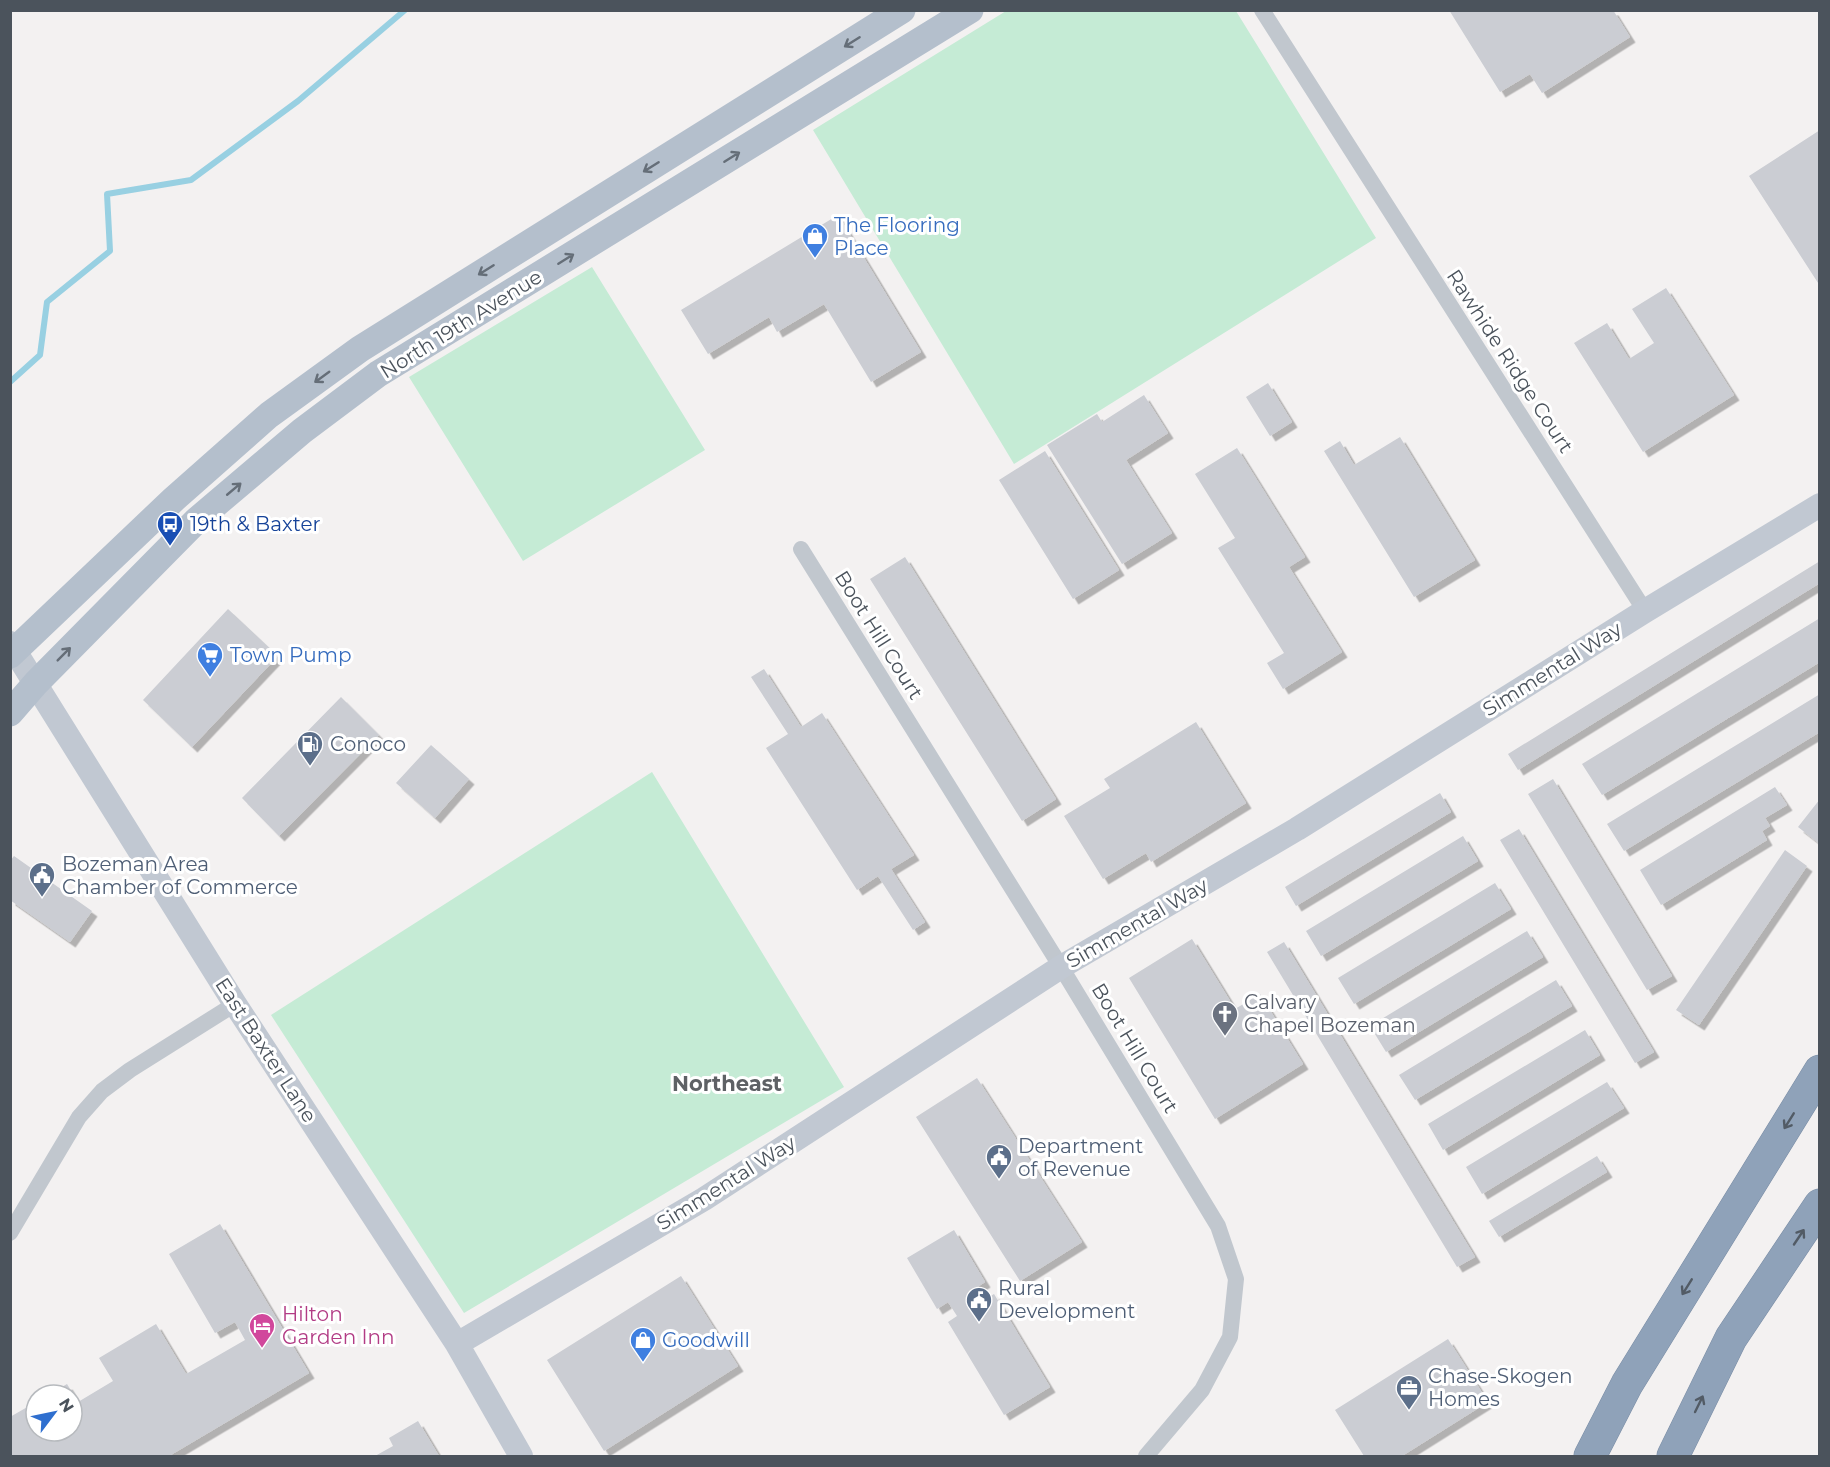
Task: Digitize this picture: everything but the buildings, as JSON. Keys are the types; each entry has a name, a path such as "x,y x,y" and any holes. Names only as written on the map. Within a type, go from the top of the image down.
{"highway":[{"path":"1590,1456 1627,1384 1820,1071"},
{"path":"1674,1456 1731,1338 1820,1206"}],"main road":[{"name":"North 19th Avenue","path":"12,649 174,499 269,416 360,349 902,10"},
{"name":"North 19th Avenue","path":"10,713 36,683 197,520 302,431 378,374 970,10"}],"street":[{"name":"Rawhide Ridge Court","path":"1262,10 1645,611"},
{"name":"Simmental Way","path":"457,1344 704,1199 1061,967 1297,829 1645,611 1820,505"},
{"name":"Boot Hill Court","path":"801,549 1061,967 1218,1226 1236,1279 1230,1337 1202,1390 1146,1456"},
{"name":"East Baxter Lane","path":"12,649 36,683 235,1004 457,1344 521,1456"},
{"path":"10,1233 79,1117 102,1091 130,1070 235,1004"}],"green space":[{"path":"1006,11 1236,11 1376,238 1014,464 813,130"},
{"path":"592,267 705,450 523,561 409,377"},
{"path":"652,772 844,1087 464,1313 271,1015"}],"waterway":[{"path":"10,382 40,355 47,302 110,251 107,194 191,180 298,101 405,10"}],"place":[{"name":"The Flooring Place","path":"815,259"},
{"name":"19th & Baxter","path":"170,547"},
{"name":"Town Pump","path":"210,678"},
{"name":"Conoco","path":"310,767"},
{"name":"Bozeman Area Chamber of Commerce","path":"42,898"},
{"name":"Calvary Chapel Bozeman","path":"1225,1037"},
{"name":"Department of Revenue","path":"999,1180"},
{"name":"Rural Development","path":"979,1323"},
{"name":"Hilton Garden Inn","path":"262,1349"},
{"name":"Goodwill","path":"643,1363"},
{"name":"Chase-Skogen Homes","path":"1409,1411"}],"district":[{"name":"Northeast","path":"727,1083"}]}
